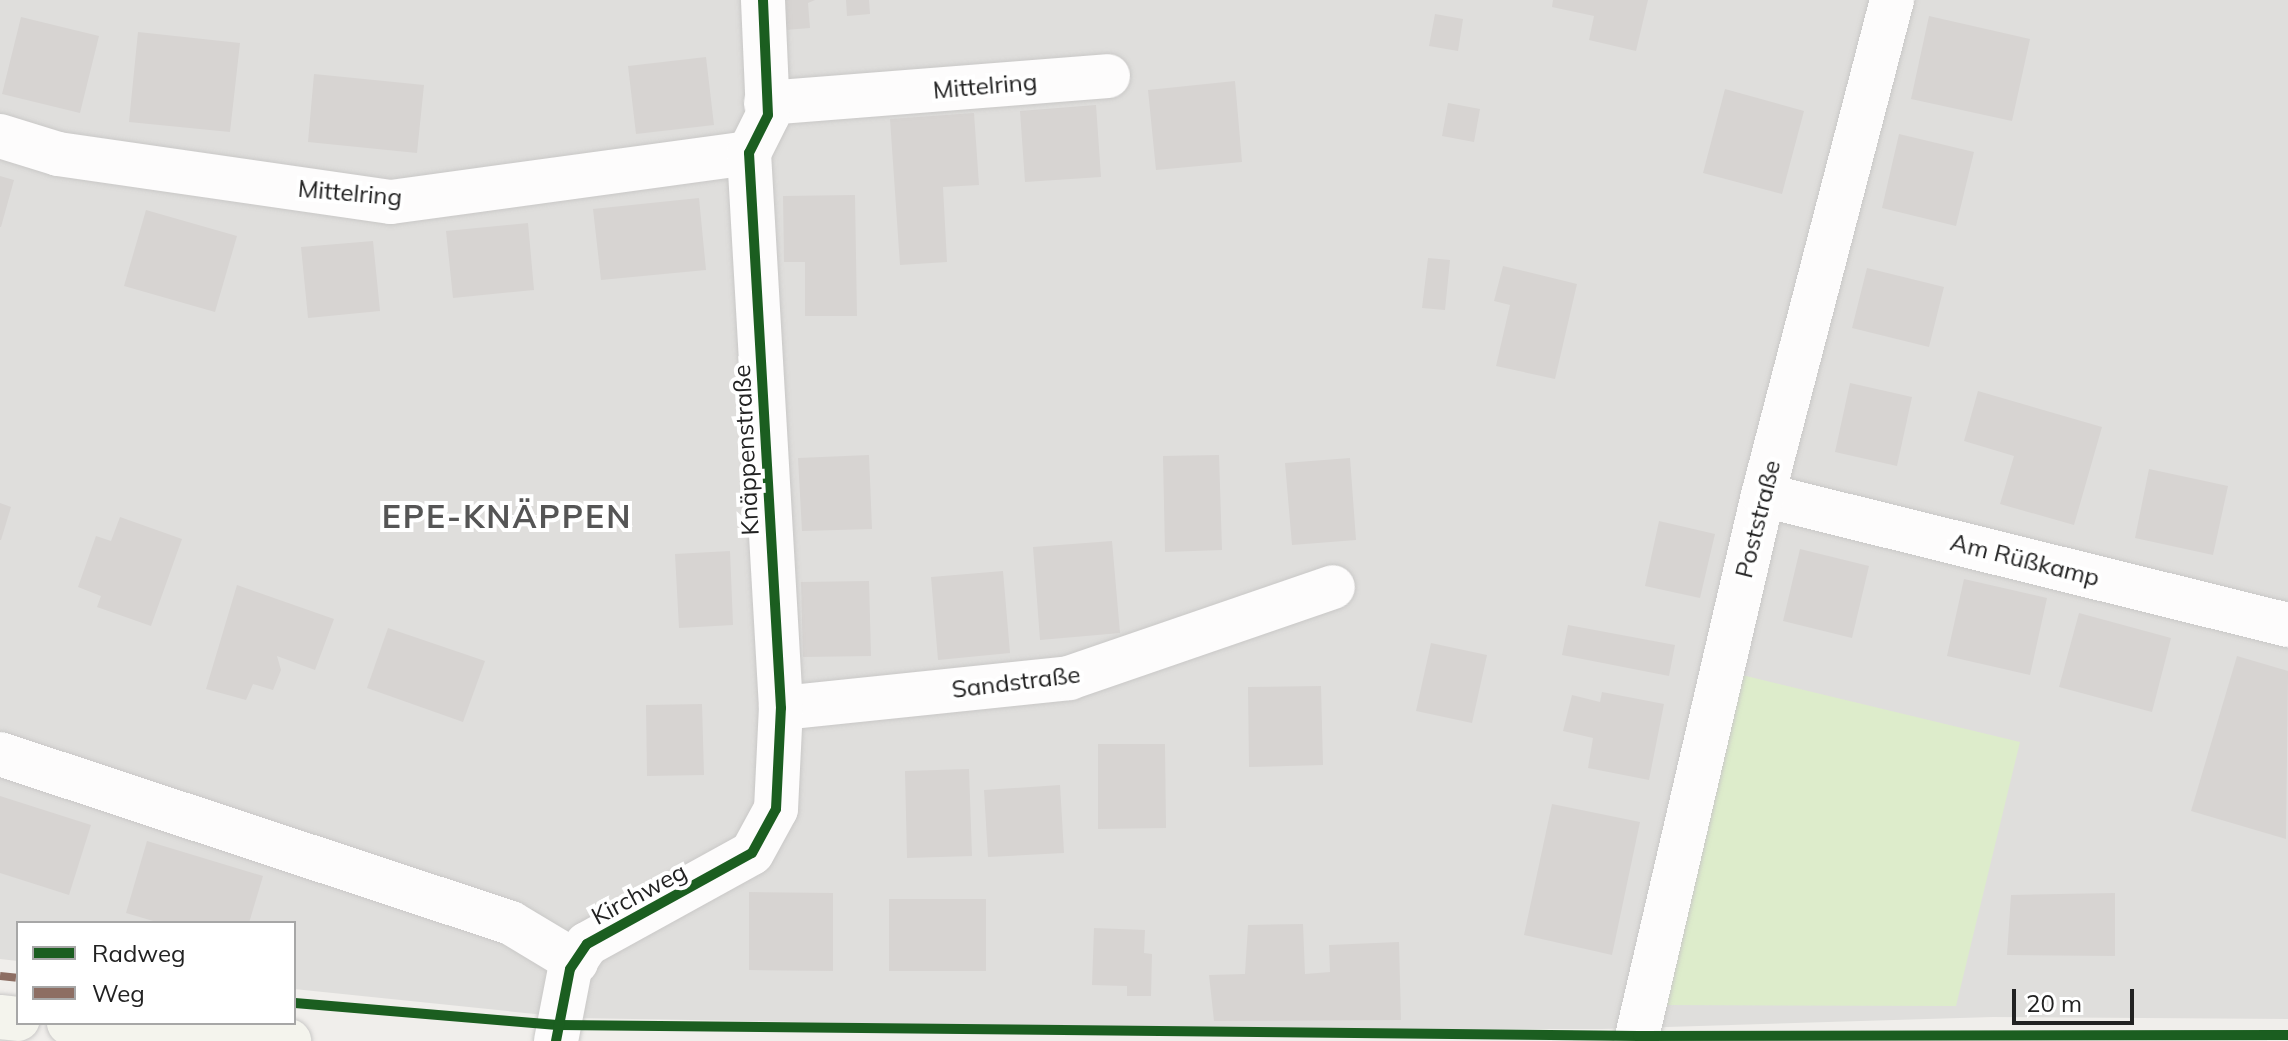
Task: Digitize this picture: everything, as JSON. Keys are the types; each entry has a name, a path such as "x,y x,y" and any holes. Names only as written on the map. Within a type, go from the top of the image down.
{"street":[{"name":"Knäppenstraße","path":"717,876 752,853 776,809 781,708 749,153 768,115 763,0"},
{"name":"Poststraße","path":"1636,1041 1763,495 1892,0"},
{"name":"Mittelring","path":"766,103 1108,76"},
{"name":"Mittelring","path":"0,136 58,154 391,202 749,153"},
{"name":"Am Rüßkamp","path":"1763,495 2288,625"},
{"name":"Sandstraße","path":"781,708 1069,678 1333,587"},
{"path":"0,754 511,923 576,962"},
{"name":"Kirchweg","path":"556,1041 561,999 587,944 717,876"},
{"path":"93,1025 289,1041"}],"shaded area":[{"path":"0,0 2288,0 2288,1019 1993,1017 1602,1029 1209,1029 574,1018 296,989 296,921 16,921 16,961 0,959"}],"green space":[{"path":"1742,675 2020,742 1956,1006 1663,1005"}],"building":[{"path":"782,0 815,0 808,3 810,28 785,30"},
{"path":"846,0 869,0 870,14 847,16"},
{"path":"1553,0 1648,0 1636,51 1589,40 1594,16 1552,7"},
{"path":"1435,14 1463,19 1458,51 1429,46"},
{"path":"1929,16 2030,39 2012,121 1911,99"},
{"path":"21,17 99,36 80,113 2,94"},
{"path":"138,32 240,43 230,132 129,122"},
{"path":"706,57 714,125 636,134 628,66"},
{"path":"314,74 424,85 417,153 308,142"},
{"path":"1235,81 1242,162 1156,170 1148,90"},
{"path":"1725,89 1804,111 1782,194 1703,173"},
{"path":"1448,103 1480,109 1474,142 1442,136"},
{"path":"1096,105 1101,177 1025,182 1020,111"},
{"path":"974,113 979,185 943,187 947,262 900,265 890,119"},
{"path":"1899,134 1974,152 1956,226 1882,208"},
{"path":"0,176 14,180 1,227 0,227"},
{"path":"855,195 857,316 805,316 805,262 784,262 783,196"},
{"path":"699,198 706,270 601,280 593,209"},
{"path":"146,210 237,236 215,312 124,286"},
{"path":"528,223 534,290 453,298 446,231"},
{"path":"373,241 380,311 308,318 301,247"},
{"path":"1428,258 1450,260 1445,310 1422,308"},
{"path":"1503,266 1577,284 1555,379 1496,366 1510,305 1494,301"},
{"path":"1867,268 1944,287 1929,347 1852,328"},
{"path":"1850,383 1912,397 1897,466 1835,452"},
{"path":"1978,391 2102,427 2074,525 2000,504 2014,456 1964,441"},
{"path":"869,455 872,529 802,531 798,458"},
{"path":"1219,455 1222,550 1165,552 1163,456"},
{"path":"1350,458 1356,540 1292,545 1285,463"},
{"path":"2149,469 2228,486 2213,555 2135,538"},
{"path":"0,503 11,507 1,540 0,540"},
{"path":"120,517 182,539 151,626 97,607 101,596 78,587 96,536 111,541"},
{"path":"1659,521 1715,534 1700,598 1645,586"},
{"path":"1112,541 1120,633 1040,640 1033,547"},
{"path":"1800,549 1869,566 1852,638 1783,621"},
{"path":"730,551 733,625 679,628 675,554"},
{"path":"1003,571 1010,653 938,660 931,577"},
{"path":"1964,579 2047,598 2030,675 1947,656"},
{"path":"869,581 871,656 803,657 801,582"},
{"path":"237,585 334,619 315,670 277,656 281,670 273,690 253,684 246,700 206,689"},
{"path":"2079,613 2171,638 2152,712 2059,687"},
{"path":"1568,625 1675,645 1669,676 1562,655"},
{"path":"388,628 485,661 463,722 367,688"},
{"path":"1431,643 1487,655 1472,723 1416,711"},
{"path":"2237,656 2288,671 2286,839 2191,811"},
{"path":"1321,686 1323,765 1249,767 1248,687"},
{"path":"1602,692 1664,704 1649,780 1588,768 1593,738 1563,731 1572,695 1600,702"},
{"path":"702,704 704,775 647,776 646,705"},
{"path":"1098,744 1165,744 1166,828 1098,829"},
{"path":"969,769 972,856 907,858 905,771"},
{"path":"1060,785 1064,853 988,857 984,790"},
{"path":"0,796 91,825 69,895 0,873"},
{"path":"1552,804 1640,822 1612,955 1524,935"},
{"path":"147,841 263,876 250,921 153,921 126,913"},
{"path":"749,892 833,893 833,971 749,970"},
{"path":"2115,893 2115,956 2007,955 2011,895"},
{"path":"889,899 986,899 986,971 889,971"},
{"path":"1303,924 1305,974 1330,972 1329,945 1399,942 1401,1020 1214,1021 1209,975 1245,974 1248,925"},
{"path":"1094,928 1145,930 1144,953 1152,954 1151,996 1127,996 1127,986 1092,985"}],"marked path":[{"path":"0,976 16,978"}],"cycle path":[{"path":"556,1041 570,969 587,944 752,853 776,809 781,708 749,153 768,115 763,0"},
{"path":"296,1003 558,1025 1638,1036 2288,1035"}],"district":[{"name":"EPE-KNÄPPEN","path":"507,516"}]}
